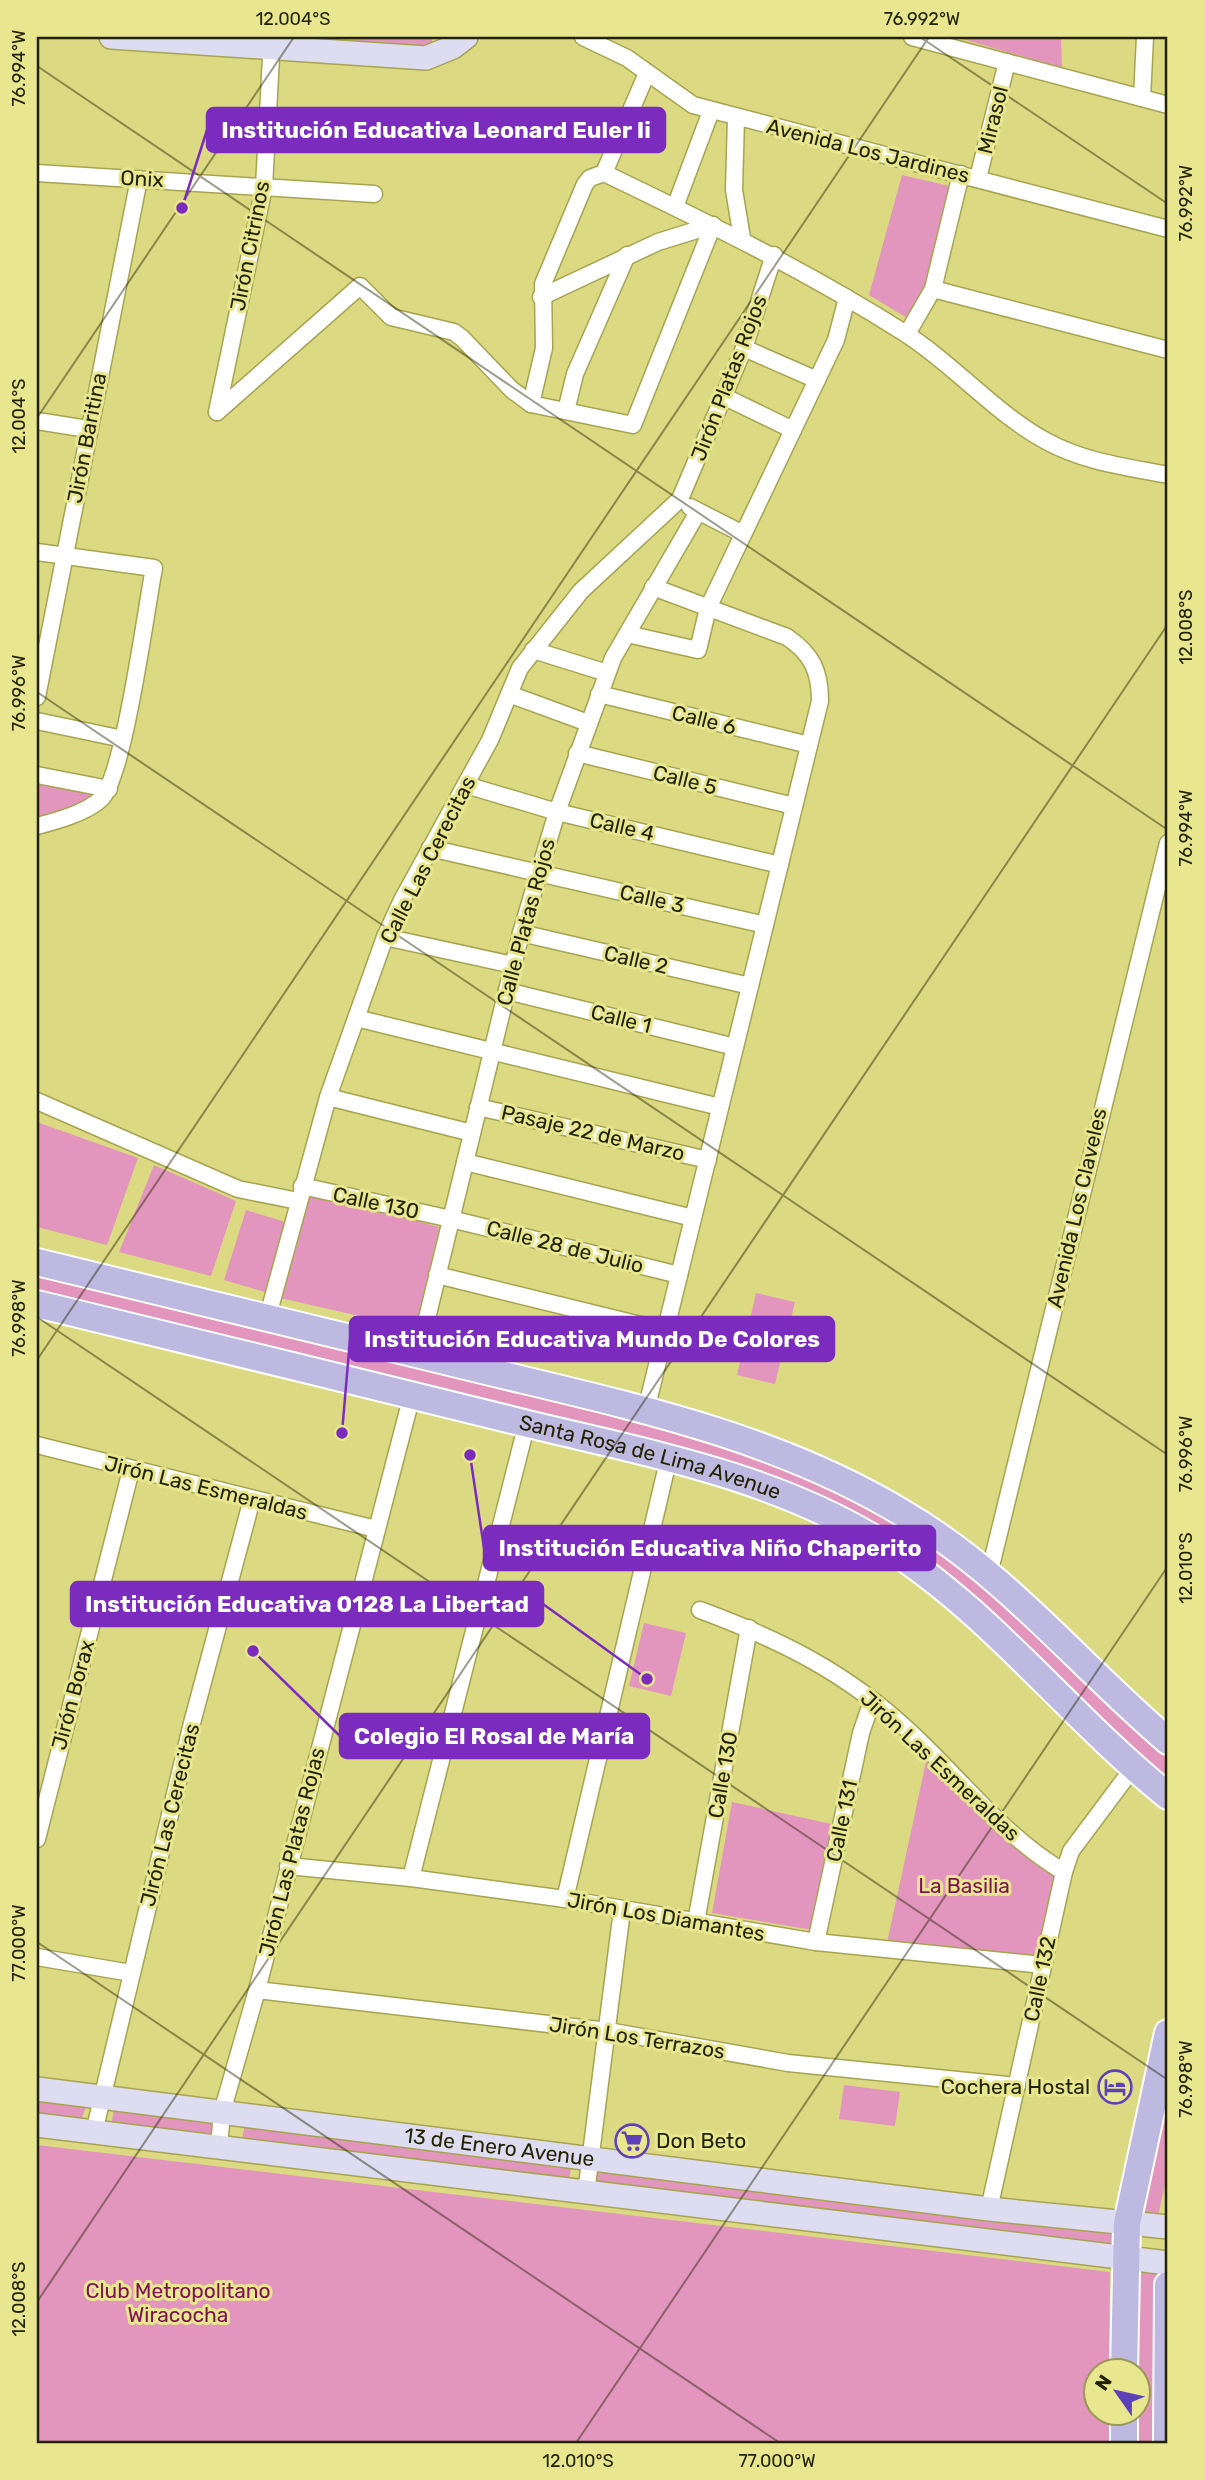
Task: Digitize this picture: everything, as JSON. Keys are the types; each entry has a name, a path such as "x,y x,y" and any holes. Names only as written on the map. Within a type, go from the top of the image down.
{"main road":[{"path":"111,37 272,42 426,58 453,47 466,37"},
{"name":"Santa Rosa de Lima Avenue","path":"37,1262 646,1410 749,1440 849,1482 934,1532 989,1574 1168,1741"},
{"name":"Santa Rosa de Lima Avenue","path":"37,1304 669,1457 779,1491 851,1525 909,1560 984,1620 1133,1768 1168,1796"},
{"path":"1124,2358 1127,2223 1168,2034"},
{"name":"13 de Enero Avenue","path":"37,2090 989,2209 1168,2227"},
{"name":"13 de Enero Avenue","path":"37,2125 1168,2263"},
{"path":"1167,2443 1168,2285"}],"street":[{"name":"Avenida Los Jardines","path":"583,37 627,58 693,105 711,111 1168,229"},
{"path":"912,37 1168,105"},
{"path":"1142,98 1145,37"},
{"name":"Jirón Citrinos","path":"272,42 264,187 217,412 360,286 391,317 453,332 463,338 512,390 531,404"},
{"name":"Mirasol","path":"978,178 1007,62"},
{"path":"604,173 647,73"},
{"path":"675,207 711,111"},
{"path":"736,118 734,190 742,238"},
{"name":"Onix","path":"37,173 374,194"},
{"path":"713,225 633,425 531,404 544,348 542,284 585,184 590,178 604,173 742,238 774,255 907,334 1006,415 1047,442 1094,461 1168,475"},
{"path":"907,334 933,289 961,174"},
{"name":"Jirón Baritina","path":"37,697 139,179"},
{"path":"541,297 627,255 713,225"},
{"path":"566,411 575,374 627,255"},
{"name":"Jirón Platas Rojos","path":"680,499 744,348 774,255"},
{"path":"933,289 1168,350"},
{"path":"627,634 698,650 708,608 836,340 847,298"},
{"path":"744,348 817,380"},
{"path":"725,397 793,430"},
{"path":"37,421 88,429"},
{"path":"680,499 698,512 743,534"},
{"name":"Calle Las Cerecitas","path":"267,1319 328,1097 385,937 430,848 467,785 500,719 520,668 581,591 680,499"},
{"name":"Calle Platas Rojos","path":"418,1355 521,933 556,811 607,673 653,587 698,512"},
{"path":"37,552 154,568 123,739 109,789 90,806 37,826"},
{"path":"646,1410 820,701 820,682 815,663 803,648 787,637 653,587"},
{"path":"533,650 607,673"},
{"path":"509,694 588,723"},
{"name":"Calle 6","path":"598,694 809,745"},
{"path":"37,721 123,739"},
{"name":"Calle 5","path":"577,753 794,806"},
{"path":"37,775 109,789"},
{"name":"Calle 4","path":"467,785 556,811 780,865"},
{"name":"Avenida Los Claveles","path":"989,1574 1168,843"},
{"name":"Calle 3","path":"430,848 765,925"},
{"path":"1152,911 1168,916"},
{"name":"Calle 2","path":"521,933 750,986"},
{"path":"385,937 513,965"},
{"name":"Calle 1","path":"507,991 735,1047"},
{"path":"356,1018 493,1049 720,1107"},
{"path":"328,1097 472,1133"},
{"name":"Calle 130","path":"37,1101 238,1189 300,1194 451,1219"},
{"name":"Pasaje 22 de Marzo","path":"478,1107 708,1160"},
{"path":"465,1163 693,1218"},
{"name":"Calle 28 de Julio","path":"451,1219 679,1275"},
{"path":"437,1275 665,1331"},
{"name":"Jirón Las Platas Rojas","path":"219,2147 222,2112 257,1990 412,1395"},
{"path":"411,1878 527,1423"},
{"name":"Jirón Las Esmeraldas","path":"37,1445 131,1471 376,1529"},
{"path":"565,1899 669,1457"},
{"name":"Jirón Borax","path":"37,1839 131,1471"},
{"name":"Jirón Las Cerecitas","path":"94,2132 131,1973 252,1499"},
{"name":"Jirón Las Esmeraldas","path":"700,1610 749,1628 815,1659 908,1730 1019,1840 1064,1872"},
{"name":"Calle 130","path":"696,1922 749,1628"},
{"name":"Calle 131","path":"817,1942 861,1734 872,1701"},
{"name":"Calle 132","path":"989,2209 1064,1872 1071,1851 1133,1768"},
{"name":"Jirón Los Diamantes","path":"288,1866 411,1878 565,1899 817,1942 1043,1965"},
{"path":"586,2193 622,1910"},
{"path":"37,1957 131,1973"},
{"name":"Jirón Los Terrazos","path":"257,1990 608,2032 788,2063 1017,2086"}],"green space":[{"path":"288,37 433,37 431,46 424,50 292,40"},
{"path":"956,37 1061,37 1062,68"},
{"path":"902,175 954,187 929,290 912,321 869,295"},
{"path":"37,781 94,793 91,800 37,822"},
{"path":"37,1122 138,1158 107,1245 37,1227"},
{"path":"154,1165 236,1201 211,1276 119,1252"},
{"path":"308,1192 439,1227 416,1329 280,1298"},
{"path":"246,1210 289,1223 268,1293 224,1280"},
{"path":"37,1271 622,1412 830,1482 987,1582 1168,1757 1168,1788 840,1512 37,1293"},
{"path":"756,1293 795,1302 775,1384 737,1375"},
{"path":"644,1623 686,1633 671,1696 629,1686"},
{"name":"La Basilia","path":"927,1757 1014,1846 1058,1875 1039,1957 887,1943"},
{"path":"732,1802 836,1825 813,1930 712,1913"},
{"path":"1168,2058 1168,2170 1159,2212 1156,2215 1140,2215"},
{"path":"844,2085 900,2092 895,2126 839,2119"},
{"path":"37,2095 88,2101 80,2123 37,2118"},
{"path":"114,2107 214,2118 212,2141 111,2128"},
{"path":"246,2121 572,2166 569,2177 564,2182 242,2139"},
{"name":"Club Metropolitano Wiracocha","path":"37,2145 1110,2272 1109,2358 1082,2358 1082,2428 1109,2428 1109,2443 37,2443"},
{"path":"594,2171 1115,2231 1113,2249 592,2184"},
{"path":"1134,2268 1157,2270 1156,2443 1131,2443 1131,2428 1152,2428 1152,2358 1132,2358"}],"place":[{"name":"Institución Educativa Leonard Euler Ii","path":"182,208"},
{"name":"Institución Educativa Mundo De Colores","path":"342,1433"},
{"name":"Institución Educativa Niño Chaperito","path":"470,1455"},
{"name":"Colegio El Rosal de María","path":"253,1651"},
{"name":"Institución Educativa 0128 La Libertad","path":"647,1679"},
{"name":"Cochera Hostal","path":"1115,2087"},
{"name":"Don Beto","path":"632,2141"}]}
